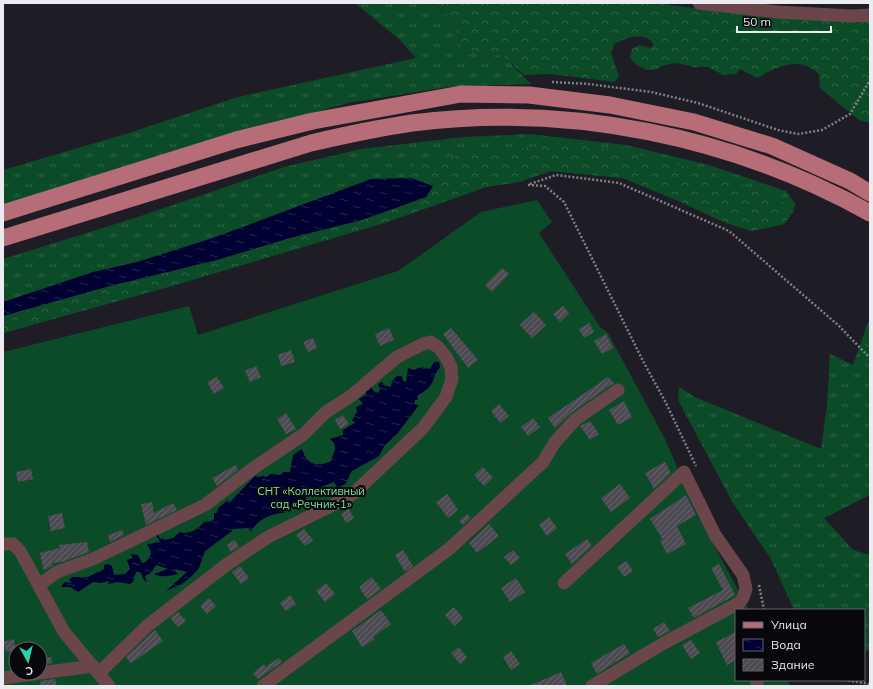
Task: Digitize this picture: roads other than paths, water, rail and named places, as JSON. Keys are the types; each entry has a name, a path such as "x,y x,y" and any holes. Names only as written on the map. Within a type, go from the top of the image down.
{"main road":[{"path":"3,213 236,140 320,119 461,94 529,95 610,105 694,122 772,146 850,181 870,193"},
{"path":"3,238 311,143 412,123 499,117 558,120 609,125 655,132 703,144 748,158 803,180 846,200 870,214"}],"street":[{"path":"699,3 778,12 851,16 870,15"},
{"path":"3,678 96,670 147,626 226,565 268,537 343,500 358,490 423,428 439,407 449,391 452,379 451,367 446,357 438,347 430,342 408,351 391,361 351,396 333,406 300,437 255,467 205,505 78,565 57,572 39,585"},
{"path":"263,686 449,549 543,462 555,442 572,422 618,390"},
{"path":"564,583 684,472 715,535 741,570 745,579 745,595 736,609"},
{"path":"3,544 13,544 20,551 64,632 109,686"},
{"path":"592,686 664,643 734,612"}],"water":[{"path":"411,178 433,186 426,197 362,220 290,238 217,260 110,286 3,316 3,302 93,272 137,262 213,238 371,179"},
{"path":"439,361 440,368 431,385 417,396 418,400 415,400 414,404 419,405 397,434 385,445 379,456 352,471 344,485 337,487 334,482 316,489 313,498 310,495 306,495 306,500 298,502 302,507 282,507 284,513 274,514 265,518 251,531 248,528 231,529 232,531 205,551 199,568 182,584 166,591 187,572 174,569 178,574 160,576 154,574 168,569 156,565 151,573 145,576 147,582 144,580 140,572 136,572 133,582 130,584 117,582 108,584 109,581 101,583 93,582 78,592 70,587 61,587 65,582 72,583 69,580 72,577 88,577 104,569 104,565 108,564 112,566 114,575 125,574 130,569 127,560 133,558 130,554 138,555 142,563 146,562 151,552 147,544 160,542 154,531 162,540 163,537 164,540 173,538 180,532 186,533 193,531 204,522 214,519 214,513 217,513 218,508 228,500 230,502 255,476 266,477 271,474 280,475 283,472 290,472 293,455 302,449 306,458 313,463 321,464 331,461 335,449 334,443 330,439 343,435 343,430 356,422 352,421 357,413 356,407 363,404 359,399 366,395 366,390 370,390 371,386 373,391 378,393 380,390 378,384 383,382 383,385 391,387 392,381 397,376 402,376 403,381 406,382 408,368 414,370 420,367 430,369 434,362"}],"park label":[{"name":"СНТ «Коллективный сад «Речник-1»","path":"311,497"}]}
